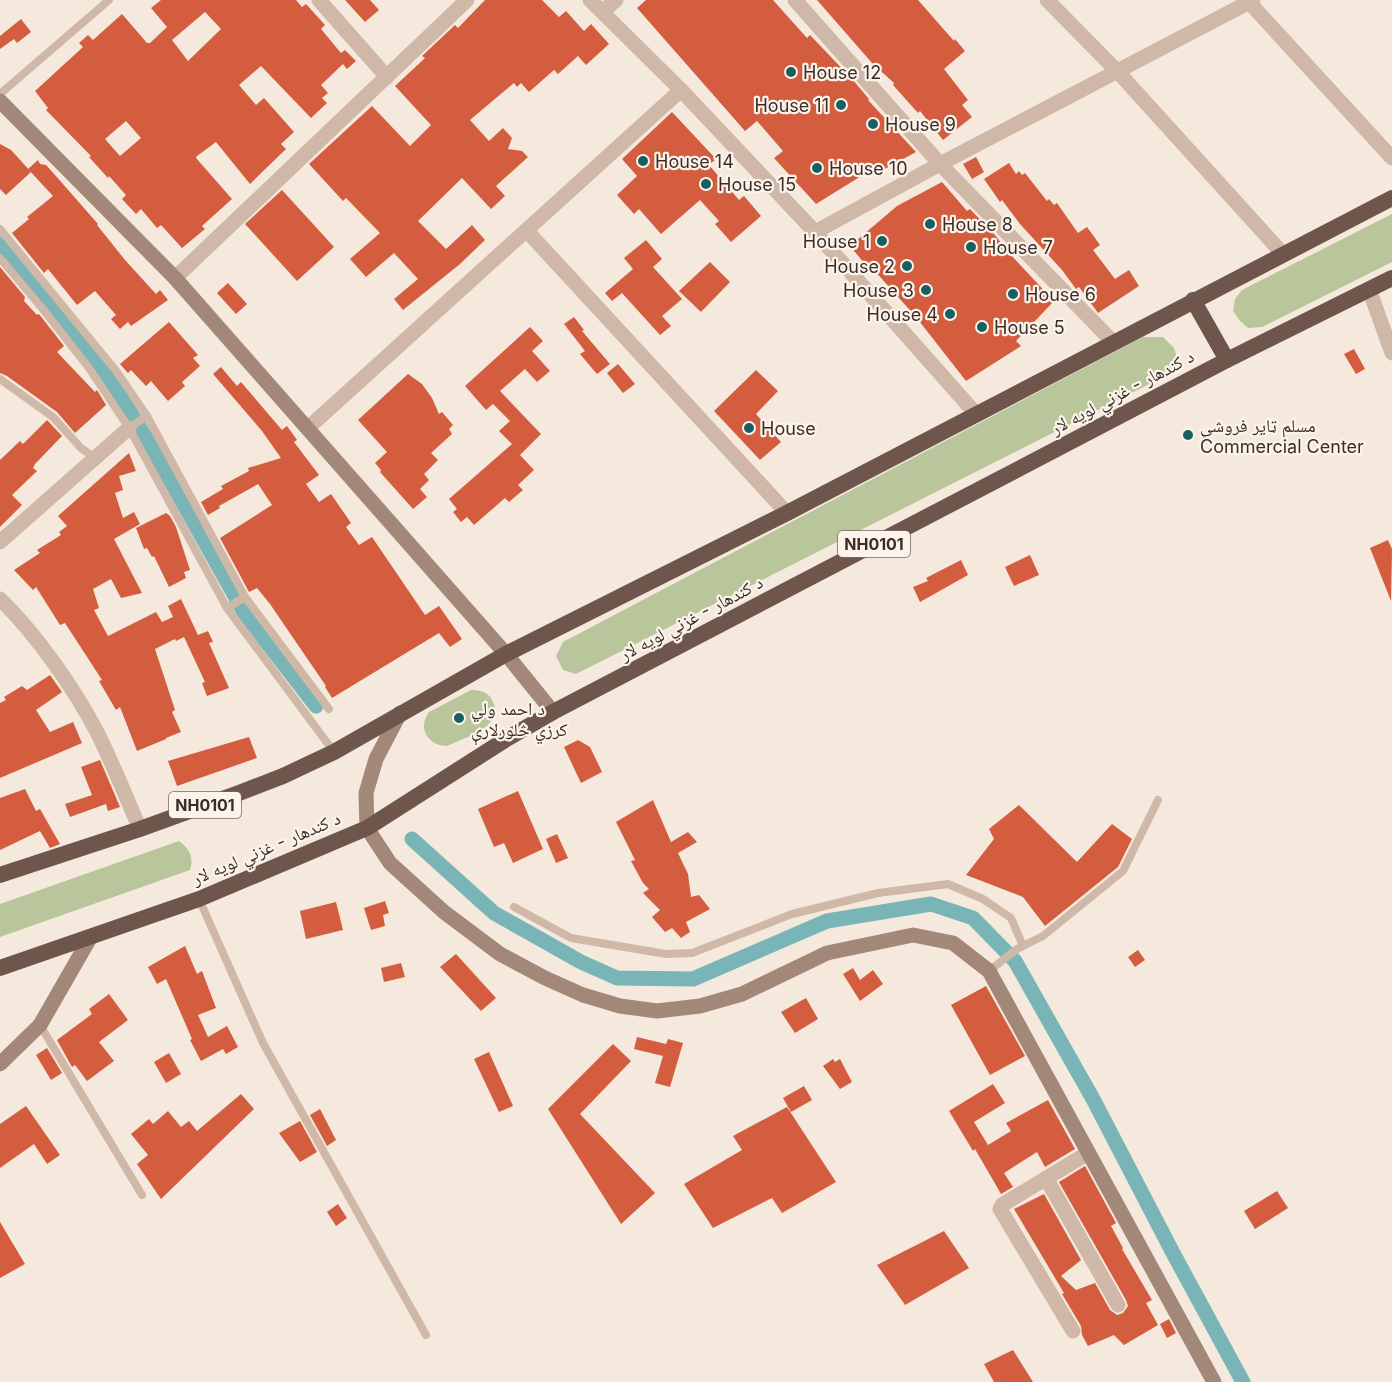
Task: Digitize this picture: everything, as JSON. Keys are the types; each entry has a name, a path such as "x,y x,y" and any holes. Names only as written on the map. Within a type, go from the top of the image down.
{"highway":[{"name":"NH0101","path":"0,875 140,829 283,776 334,752 506,654 787,513 1392,198"},
{"name":"د کندهار - غزني لويه لار","path":"0,968 199,899 367,828 553,712 1227,360 1392,278"},
{"path":"1193,300 1227,360"}],"main road":[{"path":"0,101 175,278 506,654 553,712"},
{"path":"400,713 376,759 366,793 367,828 390,863 444,912 500,954 583,995 620,1006 657,1011 700,1006 742,994 827,953 913,935 953,943 989,971 1214,1382"},
{"path":"0,1064 40,1025 90,938"}],"street":[{"path":"319,0 387,77"},
{"path":"175,278 467,0"},
{"path":"590,0 681,90 814,232 976,414"},
{"path":"603,11 616,0"},
{"path":"795,0 940,164 1113,342"},
{"path":"1047,0 1118,72 1283,254"},
{"path":"814,232 1250,1 1392,158"},
{"path":"308,428 681,90"},
{"path":"527,231 787,513"},
{"path":"1368,289 1392,353"},
{"path":"0,542 131,427"},
{"path":"0,599 13,612 61,674 96,732 140,829"},
{"path":"1073,1331 1000,1209 1002,1204 1088,1153"},
{"path":"1046,1178 1118,1305"}],"lane":[{"path":"0,94 109,0"},
{"path":"0,229 117,372 147,416 245,597 329,709"},
{"path":"0,258 89,368 131,427 227,608 334,752"},
{"path":"0,379 53,417 81,448 96,459"},
{"path":"131,427 147,416"},
{"path":"227,608 245,597"},
{"path":"989,971 1020,947 1043,936 1123,871 1158,800"},
{"path":"514,907 571,938 666,954 692,953 803,912 878,894 948,884 983,899 1011,918 1020,947"},
{"path":"199,899 263,1043 426,1335"},
{"path":"40,1025 142,1195"}],"green space":[{"path":"1392,214 1392,262 1262,327 1248,328 1233,311 1235,299 1242,290"},
{"path":"1143,337 1163,337 1174,348 1178,361 1169,374 576,674 563,670 556,656 563,642"},
{"path":"471,690 478,690 488,695 495,709 494,717 482,730 473,735 447,746 434,743 424,730 429,712"},
{"path":"179,841 190,854 192,862 190,870 0,937 0,904"}],"building":[{"path":"161,0 296,0 302,7 306,4 325,25 321,29 341,53 345,50 356,61 347,69 343,64 321,85 328,93 322,98 327,103 311,118 261,66 239,85 256,105 264,98 294,132 281,144 286,149 250,184 216,142 197,156 196,158 232,199 202,226 205,229 182,248 161,225 157,228 141,209 136,214 122,199 126,195 46,110 48,108 35,91 83,47 79,43 88,35 93,40 122,14 147,43 150,43 167,27 151,8","holes":["205,12 221,29 188,61 172,40","126,121 141,138 120,156 105,139"]},
{"path":"345,0 370,0 379,10 365,22"},
{"path":"485,0 542,0 559,17 566,11 584,31 591,24 609,44 586,65 578,56 558,74 554,70 529,92 521,83 517,87 514,83 470,120 489,141 503,128 512,138 508,149 522,151 528,157 496,186 505,196 491,209 462,178 418,221 446,249 472,225 485,240 460,264 403,310 394,299 418,279 394,253 366,277 350,259 380,233 346,198 343,201 309,164 372,106 410,146 431,125 395,86 425,58 422,56 455,25 458,28"},
{"path":"646,0 773,0 807,38 810,35 853,80 868,100 916,152 870,177 866,173 816,204 774,158 783,151 757,121 745,131 637,8"},
{"path":"817,0 918,0 965,51 944,69 968,100 962,105 972,117 943,140 920,111 918,113 893,85 894,83 872,63"},
{"path":"21,19 31,32 17,43 14,39 0,49 0,36"},
{"path":"672,112 716,159 709,165 739,200 744,196 761,216 731,242 715,224 719,221 700,200 661,234 639,209 634,214 617,195 637,176 622,159"},
{"path":"0,144 11,150 31,172 6,195 0,189"},
{"path":"976,157 984,172 972,179 963,164"},
{"path":"38,160 55,175 156,294 160,290 168,300 131,326 128,322 120,329 111,319 116,315 95,291 77,305 48,269 44,273 12,233 29,219 27,217 53,196 28,169"},
{"path":"1009,163 1016,174 1019,171 1022,175 1025,173 1047,201 1049,199 1054,205 1057,203 1078,233 1087,227 1100,245 1093,250 1115,279 1129,270 1139,286 1098,313 1079,287 1076,289 1002,200 1000,202 984,179"},
{"path":"942,182 967,211 970,209 995,235 1054,301 1016,341 1021,346 966,381 916,317 850,246 897,206"},
{"path":"282,190 334,247 297,281 245,224"},
{"path":"646,240 662,259 653,267 682,299 662,316 671,326 660,335 622,293 612,301 605,293 633,269 624,258"},
{"path":"710,262 730,282 701,312 679,291"},
{"path":"0,267 25,297 24,301 37,315 39,314 64,346 57,352 95,392 97,390 106,405 75,433 57,412 0,373"},
{"path":"228,283 247,304 236,314 217,293"},
{"path":"574,317 584,330 582,331 610,364 597,374 580,354 585,351 564,324"},
{"path":"169,322 198,355 193,358 200,366 182,382 185,386 168,401 151,381 146,386 131,370 128,373 120,364"},
{"path":"530,327 543,341 532,351 550,371 537,382 525,369 500,391 541,434 520,455 534,470 518,485 523,490 509,502 505,498 474,525 467,517 461,522 453,512 457,509 449,499 512,444 499,431 510,421 493,404 486,410 465,386"},
{"path":"1354,349 1365,369 1356,374 1344,354"},
{"path":"618,364 635,384 623,393 607,373"},
{"path":"221,367 237,386 241,382 282,430 287,426 297,440 294,442 319,475 306,484 319,502 331,494 351,523 346,527 359,545 372,537 425,615 439,606 462,639 450,647 439,633 332,698 270,604 257,588 249,592 220,538 272,505 258,484 219,506 220,508 208,515 201,502 223,489 221,486 249,471 248,468 281,458 262,431 213,374"},
{"name":"House","path":"756,370 778,391 756,414 781,442 760,460 714,411"},
{"path":"408,374 422,384 439,414 442,412 453,425 449,429 452,434 431,453 438,460 424,474 429,480 420,489 427,497 413,509 380,472 381,470 375,463 387,452 358,420"},
{"path":"47,420 62,436 35,464 33,468 37,471 12,495 22,505 0,527 0,460 20,441 23,444"},
{"path":"129,453 136,471 119,476 123,490 115,493 123,518 134,512 140,524 114,539 142,593 121,598 111,579 93,589 99,608 94,610 108,636 156,612 162,622 173,617 168,606 181,599 198,635 208,631 213,642 209,643 229,688 207,696 202,683 205,682 184,637 155,649 175,710 172,712 181,732 137,751 120,707 116,710 99,681 102,680 65,623 60,625 36,587 33,590 14,570 40,553 37,550 61,535 59,532 67,526 58,516"},
{"path":"166,513 176,527 190,570 184,572 186,578 169,587 154,556 152,557 147,548 144,549 136,528"},
{"path":"1388,540 1392,549 1391,601 1370,548"},
{"path":"1030,555 1039,575 1014,586 1005,567"},
{"path":"961,560 968,575 920,602 913,587 928,581 926,578"},
{"path":"50,675 62,692 36,710 50,732 73,722 82,743 0,778 0,703 6,700 4,697 22,686 27,690"},
{"path":"249,737 257,758 177,786 168,761"},
{"path":"578,740 590,747 602,772 581,783 564,747"},
{"path":"100,760 120,807 108,811 106,804 70,817 65,804 92,795 81,767"},
{"path":"25,789 36,811 40,809 60,844 50,848 40,831 0,850 0,798"},
{"path":"518,791 543,849 513,863 504,843 494,847 478,809"},
{"path":"653,800 671,842 688,832 697,842 678,853 688,874 691,897 699,895 710,909 686,922 690,932 681,938 672,928 665,932 652,917 660,910 643,893 649,889 643,883 631,861 635,860 616,822"},
{"path":"1019,805 1077,862 1112,824 1132,839 1118,867 1045,926 1023,897 966,875 994,839 989,829"},
{"path":"557,834 568,858 556,863 546,839"},
{"path":"385,901 389,913 383,915 385,926 371,930 364,908"},
{"path":"336,902 343,930 306,939 300,911"},
{"path":"185,946 197,974 202,971 216,1008 198,1015 208,1037 227,1026 238,1047 226,1054 223,1049 201,1061 190,1040 192,1039 166,979 157,984 148,967"},
{"path":"1138,950 1145,960 1135,967 1128,957"},
{"path":"456,954 496,998 481,1011 440,967"},
{"path":"401,963 405,977 384,982 381,968"},
{"path":"853,968 860,980 873,970 883,984 860,1001 843,974"},
{"path":"986,986 1025,1056 990,1075 951,1005"},
{"path":"109,994 128,1020 99,1042 114,1061 87,1081 75,1065 72,1067 57,1040 92,1014 89,1009"},
{"path":"806,998 818,1019 795,1033 781,1012"},
{"path":"637,1037 666,1044 668,1039 683,1043 670,1087 655,1083 663,1056 634,1049"},
{"path":"613,1044 631,1061 580,1114 655,1193 621,1224 548,1109"},
{"path":"47,1048 62,1073 51,1080 36,1055"},
{"path":"489,1052 513,1106 499,1112 474,1059"},
{"path":"169,1053 181,1074 166,1083 154,1062"},
{"path":"833,1059 835,1062 840,1059 852,1082 840,1089 823,1066"},
{"path":"993,1084 1005,1103 974,1122 988,1145 1011,1131 1006,1123 1048,1100 1075,1149 1045,1167 1037,1152 1004,1173 1013,1187 1001,1194 975,1149 973,1151 949,1111"},
{"path":"804,1086 812,1100 791,1112 783,1098"},
{"path":"241,1094 254,1109 161,1199 137,1164 148,1155 131,1134 149,1119 153,1124 168,1111 181,1127 189,1121 197,1131"},
{"path":"26,1106 60,1155 47,1164 34,1144 0,1168 0,1124"},
{"path":"787,1107 836,1182 782,1213 772,1198 713,1228 684,1184 742,1150 733,1136"},
{"path":"320,1109 336,1140 327,1146 310,1115"},
{"path":"300,1121 317,1152 300,1162 279,1133"},
{"path":"1085,1166 1116,1223 1111,1226 1122,1249 1152,1300 1146,1303 1158,1325 1124,1345 1114,1335 1088,1346 1082,1335 1081,1326 1062,1294 1064,1293 1014,1209 1044,1194 1081,1260 1061,1276 1076,1290 1095,1283 1110,1310 1117,1315 1123,1313 1128,1306 1126,1300 1059,1182"},
{"path":"1277,1191 1288,1208 1255,1229 1244,1211"},
{"path":"338,1204 347,1218 336,1226 327,1212"},
{"path":"0,1222 25,1264 0,1278"},
{"path":"944,1231 969,1268 905,1305 877,1265"},
{"path":"1169,1319 1176,1333 1167,1338 1160,1324"},
{"path":"1013,1350 1033,1382 994,1382 984,1364"}],"waterway":[{"path":"0,244 110,379 154,451 245,614 316,706"},
{"path":"412,839 494,913 581,962 617,978 693,979 827,921 931,904 973,918 1015,961 1093,1099 1243,1382"}],"place":[{"name":"House 12","path":"791,72"},
{"name":"House 11","path":"841,105"},
{"name":"House 9","path":"873,124"},
{"name":"House 14","path":"643,161"},
{"name":"House 10","path":"817,168"},
{"name":"House 15","path":"706,184"},
{"name":"House 8","path":"930,224"},
{"name":"House 1","path":"882,241"},
{"name":"House 7","path":"971,247"},
{"name":"House 2","path":"907,266"},
{"name":"House 3","path":"926,290"},
{"name":"House 6","path":"1013,294"},
{"name":"House 4","path":"950,314"},
{"name":"House 5","path":"982,327"},
{"name":"House","path":"749,428"},
{"name":"مسلم ټایر فروشي Commercial Center","path":"1188,435"},
{"name":"د احمد ولي کرزي څلورلارې","path":"459,718"}]}
